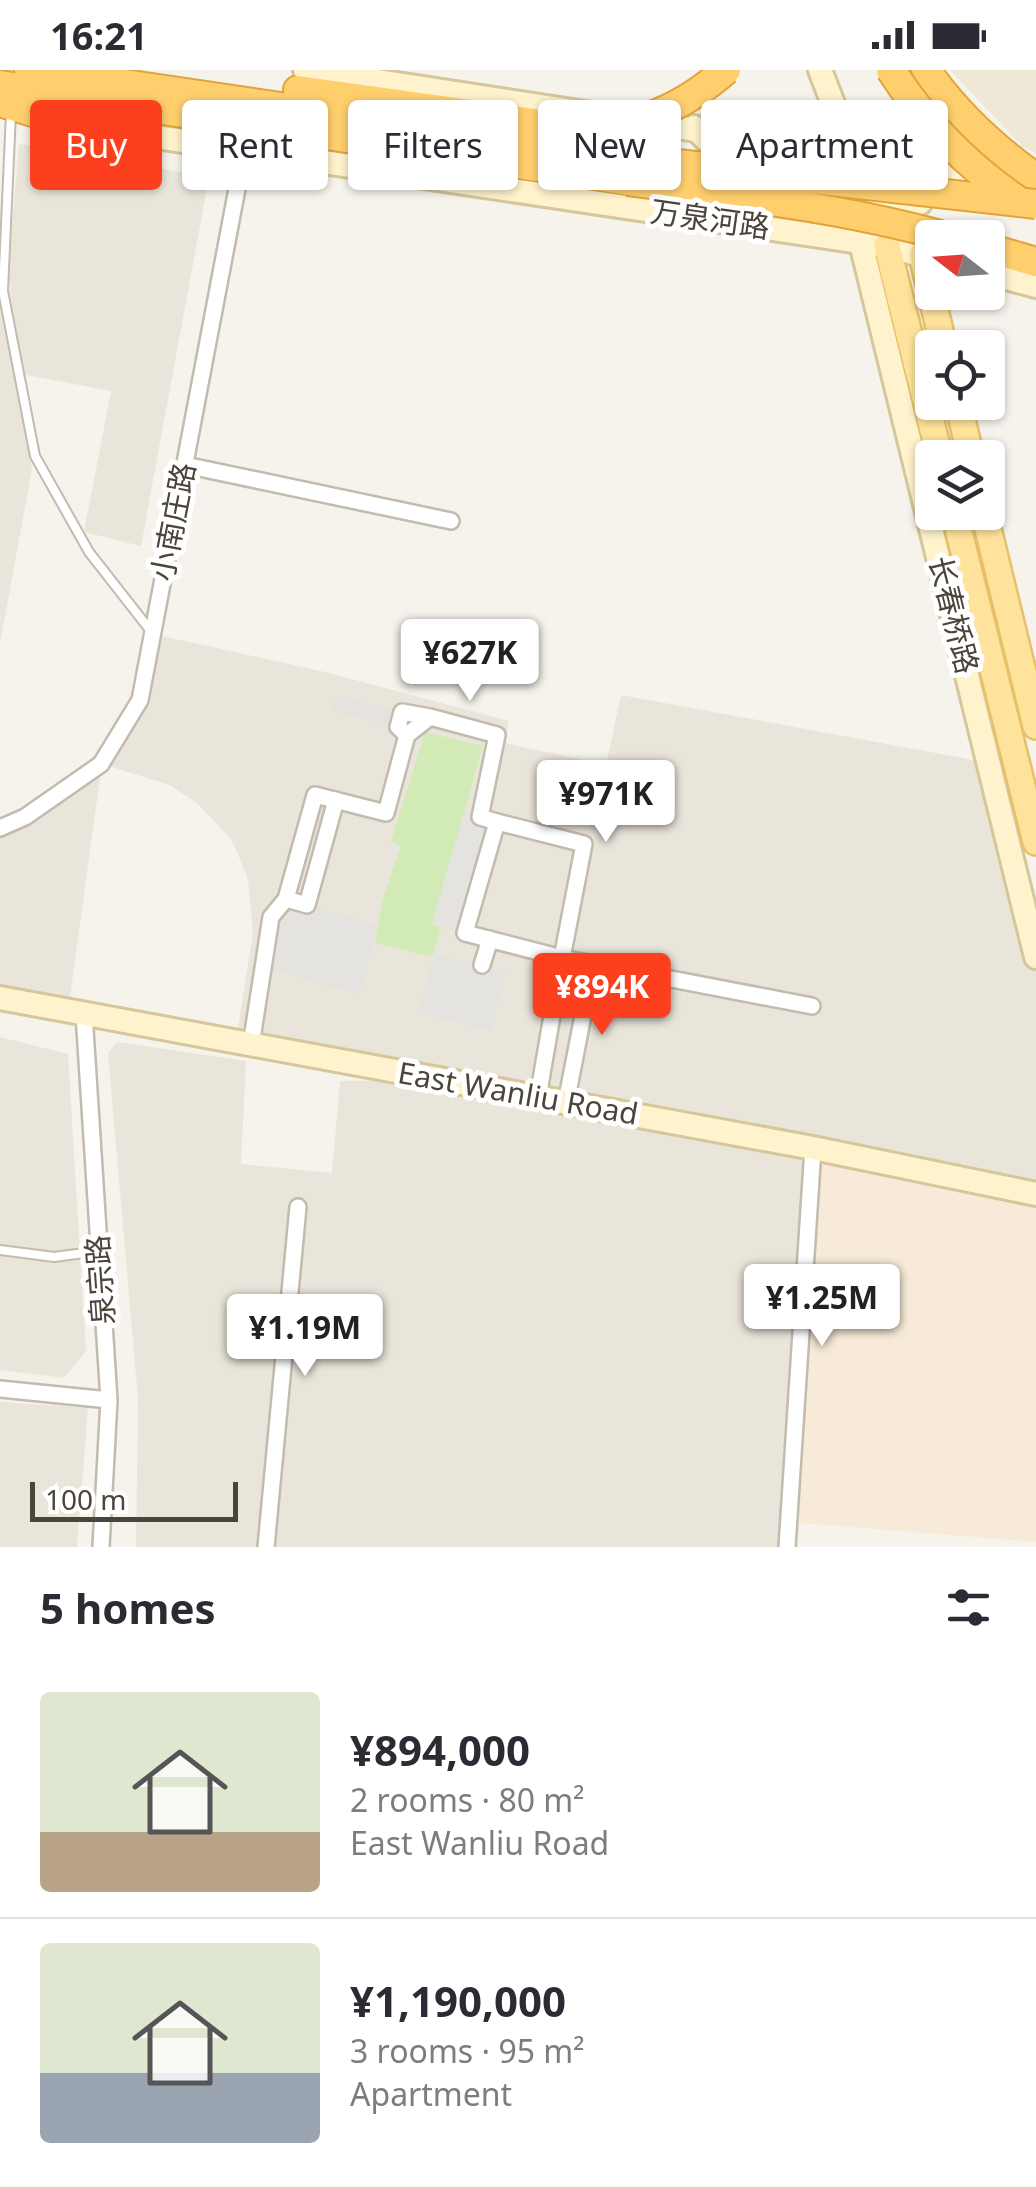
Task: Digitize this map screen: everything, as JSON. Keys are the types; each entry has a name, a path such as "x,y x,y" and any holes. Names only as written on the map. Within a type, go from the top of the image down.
{"highway":[{"name":"万泉河路","path":"29,70 538,155"},
{"path":"152,70 593,128 632,124 664,112 697,95 726,70"},
{"path":"906,73 938,87 1001,153 1019,178"},
{"path":"906,73 915,109 998,188 1036,213"},
{"name":"万泉河路","path":"0,86 538,158"},
{"path":"4,108 30,114"},
{"path":"681,174 1036,204"},
{"path":"681,180 915,228"},
{"path":"1005,253 1036,262"}],"main road":[{"path":"874,245 934,440"},
{"path":"958,530 1036,841"},
{"path":"990,530 1036,726"}],"street":[{"path":"305,70 359,74 538,104"},
{"path":"668,100 709,70"},
{"name":"长春桥路","path":"820,70 832,100"},
{"path":"906,73 909,100"},
{"path":"906,73 932,132 958,156 1019,178"},
{"path":"681,125 701,128"},
{"path":"694,127 701,135"},
{"name":"万泉河路","path":"328,164 915,254"},
{"path":"948,168 1019,178"},
{"path":"793,190 923,203 1019,178"},
{"name":"小南庄路","path":"0,828 25,816 101,764 140,700 237,190"},
{"path":"719,222 737,204 744,190"},
{"name":"长春桥路","path":"861,190 1036,957"},
{"path":"921,190 924,220"},
{"path":"1005,278 1036,286"},
{"path":"185,466 451,521"},
{"path":"251,1044 270,916 286,899 315,795 386,813 407,735 430,717 498,735 480,816 584,844 538,1098"},
{"path":"497,822 465,932 562,958 812,1006"},
{"path":"1020,884 1036,841"},
{"path":"482,966 490,939"},
{"path":"566,1103 593,964"},
{"name":"East Wanliu Road","path":"0,998 813,1148 1036,1194"},
{"name":"泉宗路","path":"84,1014 108,1400 101,1547"},
{"path":"787,1547 813,1148"},
{"path":"266,1547 298,1206"},
{"path":"0,1388 108,1400"}],"lane":[{"path":"4,108 3,291 34,456 88,552 153,634"},
{"path":"0,1250 54,1257 99,1251"}],"shaded area":[{"path":"950,70 1036,70 1036,153 1023,147"},
{"path":"19,144 30,146 30,190 162,190 162,169 182,172 182,190 207,190 141,546 84,532 111,391 21,374 8,274"},
{"path":"0,304 32,469 0,644"},
{"path":"153,634 325,672 509,721 505,743 606,765 621,695 990,763 1036,957 1036,1194 813,1151 787,1547 136,1547 138,1399 108,1053 117,1042 246,1061 241,1164 332,1173 340,1081 434,1080 236,1042 253,932 248,880 231,839 197,803 170,785 102,764 68,1011 0,998 0,828 101,764 140,700"},
{"path":"336,695 402,712 398,727 332,711"},
{"path":"464,812 497,822 465,933 432,924"},
{"path":"286,899 378,925 360,995 263,966 271,917"},
{"path":"434,953 506,972 491,1031 418,1013"},
{"path":"0,1037 68,1054 86,1351 64,1378 0,1370"},
{"path":"813,1148 1036,1194 1036,1542 789,1522"},
{"path":"0,1402 88,1408 77,1547 0,1547"}],"green space":[{"path":"425,732 483,746 432,924 441,927 432,957 375,943 382,902 401,846 391,842"}]}
